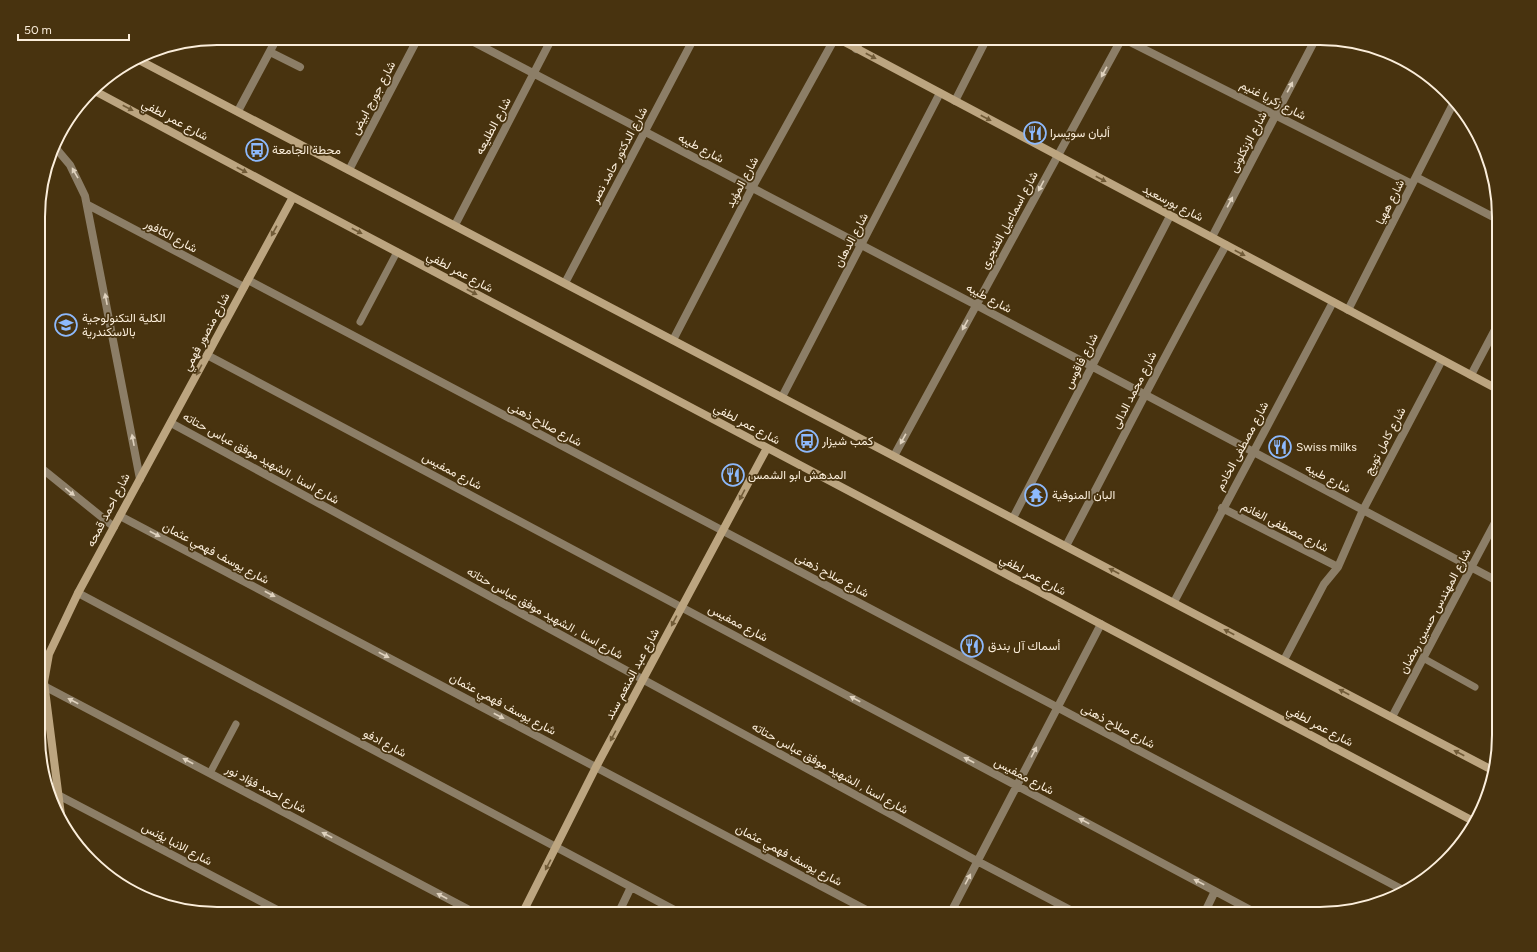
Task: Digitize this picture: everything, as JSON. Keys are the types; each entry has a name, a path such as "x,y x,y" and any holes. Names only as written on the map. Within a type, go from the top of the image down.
{"street":[{"path":"238,111 274,45"},
{"name":"شارع جورج ابيض","path":"349,170 414,45"},
{"name":"شارع طيبه","path":"479,45 1092,366 1492,578"},
{"name":"شارع الطليعه","path":"455,225 548,45"},
{"name":"شارع الدكتور حامد نصر","path":"565,283 690,45"},
{"name":"شارع المؤيد","path":"673,340 752,188 832,45"},
{"name":"شارع بورسعيد","path":"849,45 1492,386"},
{"path":"856,49 858,45"},
{"path":"955,101 983,45"},
{"name":"شارع اسماعيل الفنجرى","path":"894,456 1118,45"},
{"name":"شارع زكريا غنيم","path":"1136,45 1276,115 1492,217"},
{"name":"شارع الزنكلونى","path":"1212,237 1312,45"},
{"path":"270,52 300,67"},
{"path":"143,62 1489,768"},
{"name":"شارع عمر لطفي","path":"98,92 293,197 1470,819"},
{"name":"شارع الدهان","path":"782,397 940,94"},
{"name":"شارع ههيا","path":"1348,310 1452,107"},
{"name":"شارع احمد قمحه","path":"45,680 49,654 78,593 140,479 88,205 79,180 70,165 58,151"},
{"name":"شارع منصور فهمي","path":"140,479 293,197"},
{"name":"شارع الكافور","path":"88,205 246,284"},
{"name":"شارع فاقوس","path":"1013,518 1170,216"},
{"name":"شارع محمد الدالى","path":"1066,546 1146,395 1176,332 1226,245"},
{"name":"شارع صلاح ذهنى","path":"246,284 723,531 1399,888"},
{"name":"شارع مصطفى الخادم","path":"1174,602 1252,451 1333,302"},
{"path":"1471,375 1492,335"},
{"name":"شارع ممفيس","path":"207,354 1245,907"},
{"name":"شارع كامل تويج","path":"1284,660 1324,584 1338,567 1363,510 1442,360"},
{"name":"شارع اسنا , الشهيد موفق عباس حتاته","path":"171,423 977,861 1065,907"},
{"name":"شارع عبد المنعم سند","path":"526,907 596,767 767,448"},
{"path":"45,471 114,527"},
{"name":"شارع مصطفى الغانم","path":"1222,508 1338,567"},
{"name":"شارع يوسف فهمي عثمان","path":"120,516 861,907"},
{"name":"شارع المهندس حسين رمضان","path":"1392,717 1492,528"},
{"name":"شارع ادفو","path":"78,593 669,907"},
{"path":"954,907 1101,624"},
{"name":"شارع احمد فؤاد نور","path":"45,687 464,907"},
{"name":"شارع احمد قمحه","path":"45,694 59,804"},
{"name":"شارع الانبا يؤنس","path":"58,795 272,907"},
{"path":"621,907 631,887"},
{"path":"1207,907 1215,891"}],"lane":[{"path":"360,322 397,252"},
{"path":"1423,658 1475,687"},
{"path":"210,773 236,724"}],"place":[{"name":"ألبان سويسرا","path":"1035,133"},
{"name":"محطة الجامعة","path":"257,150"},
{"name":"الكلية التكنولوجية بالاسكندرية","path":"66,325"},
{"name":"كمب شيزار","path":"807,441"},
{"name":"Swiss milks","path":"1280,447"},
{"name":"المدهش ابو الشمس","path":"733,475"},
{"name":"البان المنوفية","path":"1036,495"},
{"name":"أسماك آل بندق","path":"972,646"}]}
